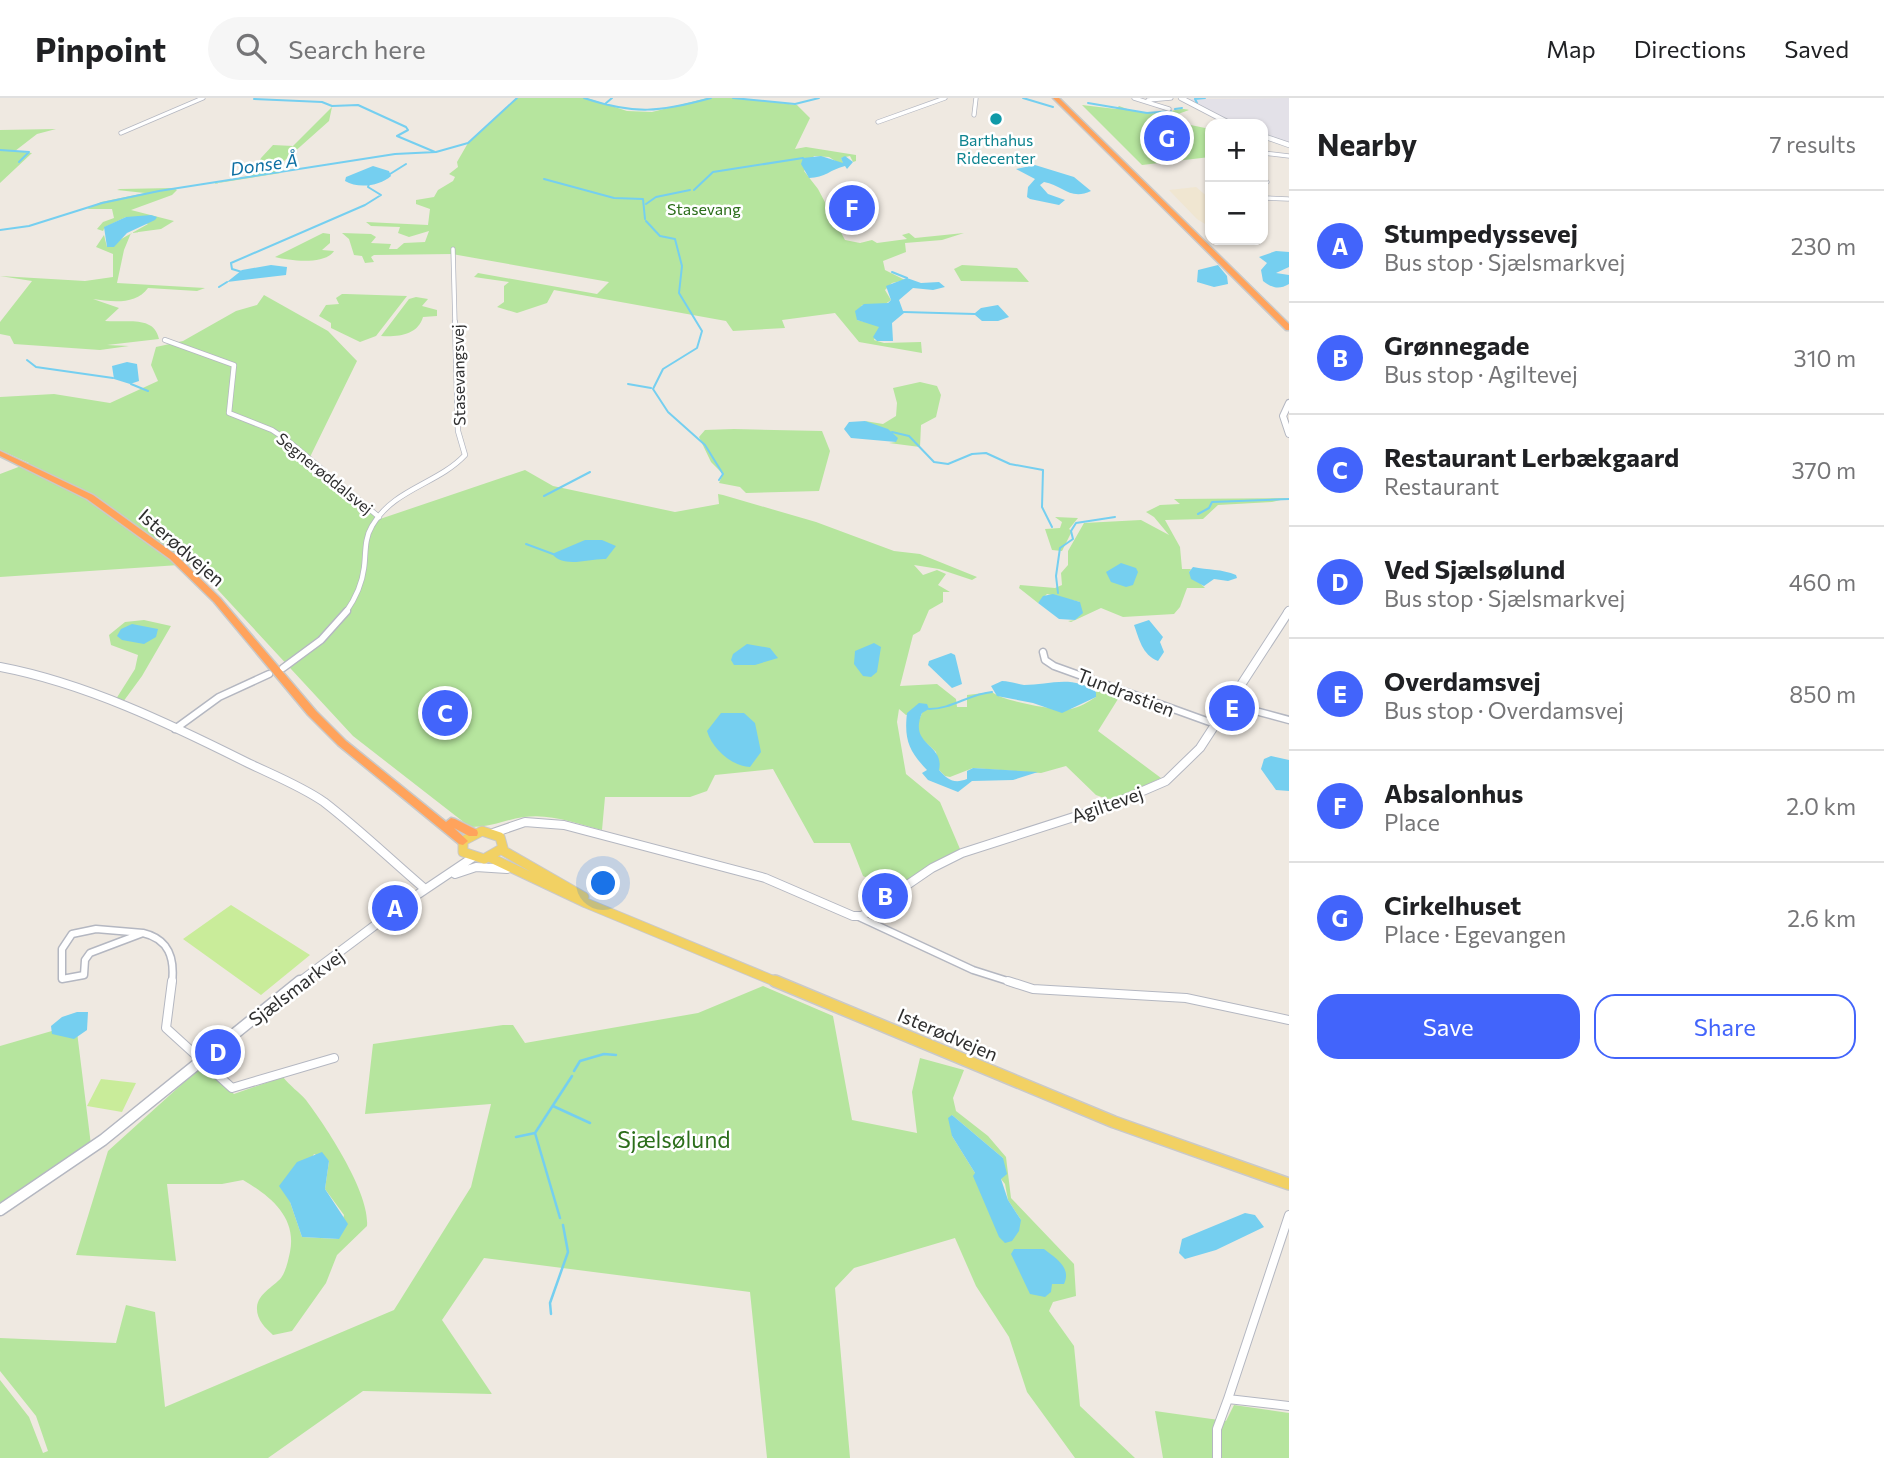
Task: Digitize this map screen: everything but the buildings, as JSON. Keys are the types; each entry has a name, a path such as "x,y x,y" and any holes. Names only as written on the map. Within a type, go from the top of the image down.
{"highway":[{"path":"1054,98 1086,125 1289,321"},
{"path":"1064,98 1086,125 1289,328"},
{"name":"Isterødvejen","path":"0,453 90,497 155,542 217,600 309,707 364,763 463,841"},
{"name":"Isterødvejen","path":"309,707 375,765 456,825 473,833"}],"main road":[{"path":"473,833 497,835 504,844 502,850 491,858 469,856 462,849 463,841 473,833"},
{"name":"Isterødvejen","path":"502,850 597,906"},
{"name":"Isterødvejen","path":"491,858 562,892 1114,1122 1289,1184"}],"street":[{"path":"121,133 203,98"},
{"path":"878,122 945,98"},
{"path":"974,116 976,98"},
{"path":"1138,99 1148,98"},
{"path":"1138,99 1173,98 1214,119"},
{"path":"1181,98 1221,119"},
{"path":"1138,99 1169,109"},
{"path":"1268,139 1289,146"},
{"path":"1268,154 1288,156"},
{"path":"1274,158 1288,156"},
{"path":"1268,198 1288,199"},
{"name":"Stasevangsvej","path":"283,668 315,646 342,616 359,590 364,573 367,536 379,517 401,495 442,476 465,456 458,431 453,249"},
{"name":"Segnerøddalsvej","path":"165,340 234,365 229,413 272,430 287,440 379,517"},
{"path":"1289,403 1283,416 1289,434"},
{"name":"Agiltevej","path":"859,917 932,868 962,853 1149,790 1188,762 1289,610"},
{"name":"Tundrastien","path":"1043,652 1045,660 1054,666 1215,724"},
{"path":"0,667 33,673 174,729 323,802 401,872 428,888"},
{"path":"174,729 219,697 269,674"},
{"path":"1229,704 1289,720"},
{"path":"497,835 517,827 542,822 765,878 859,917 973,970 1033,989 1186,998 1289,1020"},
{"name":"Sjælsmarkvej","path":"0,1210 102,1143 201,1061 469,856"},
{"name":"Sjælsmarkvej","path":"428,888 467,869 494,866 562,892"},
{"path":"144,933 90,953 85,960 84,975 62,979 62,949 72,934 102,928 144,933 160,938 170,947 176,974 164,1023 169,1032 232,1088 334,1058"},
{"path":"1217,1458 1217,1429 1289,1214"},
{"path":"1228,1399 1289,1406"}],"shaded area":[{"path":"1289,98 1289,145 1268,138 1268,119 1224,119 1186,99"},
{"path":"1196,187 1205,195 1205,224 1197,219 1169,190"}],"green space":[{"name":"Stasevang","path":"517,98 587,98 627,111 652,112 707,98 739,98 797,105 810,118 795,149 806,147 856,155 856,161 853,162 850,156 841,158 844,164 829,157 814,156 804,171 818,189 845,240 860,243 872,240 877,243 907,239 902,235 909,233 915,238 964,233 942,240 905,243 906,252 883,261 885,270 905,280 892,283 885,290 891,300 884,305 862,305 857,320 880,327 874,340 884,343 921,342 922,353 859,342 835,313 782,320 785,328 733,331 726,321 554,290 547,303 517,313 497,307 504,302 504,286 509,282 474,277 478,273 597,294 609,282 452,254 374,255 371,257 374,262 365,263 362,256 354,255 349,239 342,233 371,234 376,237 371,243 391,244 389,249 397,249 404,243 425,242 429,231 409,237 398,233 400,227 371,226 366,222 428,225 430,209 416,204 416,200 434,197 438,190 453,181 455,177 449,174 458,167 457,162 468,143"},
{"path":"1082,105 1116,109 1119,106 1148,113 1189,110 1170,117 1177,119 1176,122 1205,128 1205,158 1142,165"},
{"path":"332,107 329,121 274,170 281,173 212,184 253,175 261,158 273,145 293,146"},
{"path":"56,129 37,134 15,151 32,153 0,183 0,130"},
{"path":"120,189 177,190 172,195 131,210 174,221 161,229 132,233 148,224 126,217 105,227 103,231 97,229 103,222 114,218 112,209 87,209 101,202 145,193 117,190"},
{"path":"323,233 330,234 330,243 322,250 334,251 330,255 307,261 275,257"},
{"path":"131,234 124,250 117,283 205,288 197,291 148,288 130,300 93,299 119,308 105,321 146,323 152,326 159,339 107,345 129,346 100,350 14,344 10,336 0,334 0,322 32,281 0,276 85,281 113,277 113,254 96,247 104,235 107,247"},
{"path":"962,265 1017,268 1029,282 961,281 954,269"},
{"path":"342,294 407,296 376,336 360,342 331,328 331,323 319,316 326,305 339,304 336,298"},
{"path":"264,295 328,331 357,361 310,457 380,519 525,470 553,486 675,512 719,504 718,494 723,495 816,522 894,551 920,554 977,577 972,580 939,569 914,565 923,575 937,570 946,574 938,585 950,592 943,592 943,602 929,610 920,631 913,635 900,686 937,684 956,699 957,707 967,707 967,695 992,692 1017,702 1071,709 1096,697 1096,692 1104,683 1123,691 1098,731 1161,778 1112,801 1096,795 1066,766 1041,773 973,768 950,777 945,776 939,770 936,752 919,736 917,725 922,713 906,715 899,709 897,722 906,774 940,802 960,849 892,889 863,876 850,843 814,843 773,769 715,775 707,791 690,797 605,797 602,830 544,816 470,827 353,736 194,564 0,577 0,474 29,463 0,450 0,397 54,394 110,403 158,381 151,365 156,347 183,341 236,311 257,305"},
{"path":"409,299 428,299 422,306 437,310 437,316 423,317 417,328 406,334 381,336"},
{"path":"920,382 937,386 941,395 936,417 921,425 920,447 889,443 896,442 865,421 883,424 896,416 897,403 893,388"},
{"path":"705,430 822,431 830,451 819,491 746,493 740,487 719,483 723,474 711,462 699,437"},
{"path":"1289,498 1272,502 1218,505 1203,519 1165,520 1180,547 1182,569 1191,569 1189,572 1205,588 1187,588 1180,607 1174,614 1123,617 1101,608 1071,622 1068,621 1075,620 1080,602 1047,594 1038,603 1019,588 1020,585 1055,588 1062,585 1061,573 1068,565 1068,551 1084,523 1141,520 1169,535 1154,517 1146,512 1160,505 1180,504 1174,499"},
{"path":"1055,517 1078,518 1069,529 1072,531 1062,551 1052,550 1045,529 1060,528 1062,522"},
{"path":"144,620 171,626 142,676 123,702 116,699 135,669 138,655 111,645 109,635 125,622"},
{"path":"231,905 310,955 261,995 183,939"},
{"name":"Sjælsølund","path":"763,986 833,1016 852,1120 917,1133 912,1092 920,1058 964,1070 953,1098 956,1111 988,1136 1006,1157 1011,1198 1074,1264 1076,1296 1053,1302 1049,1311 1074,1346 1080,1406 1135,1458 1075,1458 1027,1392 1009,1337 976,1286 955,1238 854,1268 835,1288 850,1458 767,1458 750,1292 484,1258 442,1320 492,1394 363,1391 268,1458 0,1458 0,1380 29,1417 43,1453 48,1451 36,1416 0,1371 0,1338 116,1343 126,1305 155,1312 165,1407 394,1310 471,1187 491,1104 365,1114 373,1044 503,1025 513,1025 525,1043 698,1013","holes":["952,1115 1003,1158 1001,1179 1005,1184 1008,1200 1021,1220 975,1173 952,1136"]},
{"path":"76,1024 91,1145 0,1204 0,1046"},
{"path":"202,1066 234,1094 283,1077 306,1100 346,1161 362,1196 367,1226 337,1255 326,1283 292,1331 273,1335 260,1319 257,1307 263,1294 284,1272 290,1252 289,1228 272,1201 243,1180 222,1184 167,1184 176,1261 76,1255 108,1151","holes":["314,1154 329,1161 325,1189 344,1215 338,1239 302,1237 290,1202"]},
{"path":"101,1079 136,1083 122,1112 87,1106"},
{"path":"1234,1405 1289,1413 1289,1458 1163,1458 1155,1411 1226,1421"}],"water":[{"path":"821,156 843,163 841,158 845,156 853,162 847,169 845,166 819,177 809,178 801,164 803,158"},
{"path":"1035,165 1074,177 1091,191 1077,194 1044,182 1040,185 1048,194 1065,200 1059,205 1030,199 1027,197 1028,187 1035,179 1016,169"},
{"path":"373,166 389,171 391,176 369,185 356,185 345,181 346,177"},
{"path":"126,217 157,217 155,220 127,233 114,247 107,247 104,227"},
{"path":"1276,251 1289,252 1289,267 1276,273 1289,275 1289,284 1279,288 1263,281 1261,270 1267,263 1259,257"},
{"path":"271,265 287,267 286,275 227,282 242,270"},
{"path":"1218,265 1227,276 1228,284 1214,287 1197,282 1198,270"},
{"path":"907,278 921,283 939,282 945,287 933,290 913,288 899,300 903,311 975,313 981,308 998,305 1009,317 998,321 982,321 975,315 904,313 892,323 893,341 877,341 873,337 879,327 857,320 855,311 864,304 888,303 891,300 886,286"},
{"path":"127,362 137,364 139,381 130,384 114,379 112,366"},
{"path":"865,421 888,429 898,438 896,442 851,438 844,429 849,422"},
{"path":"585,540 602,540 616,546 606,559 570,562 552,554"},
{"path":"1121,563 1136,568 1138,572 1133,585 1126,587 1111,582 1106,572"},
{"path":"1193,567 1225,572 1236,575 1237,578 1228,581 1214,579 1204,586 1191,579 1189,572"},
{"path":"1053,594 1080,602 1083,613 1075,620 1059,619 1038,603 1043,596"},
{"path":"1149,620 1163,637 1160,642 1164,652 1158,661 1148,655 1134,625"},
{"path":"132,624 158,629 156,637 144,644 122,640 117,636 121,629"},
{"path":"874,643 881,647 877,672 871,677 863,676 854,664 855,651"},
{"path":"747,644 770,648 778,658 755,665 734,665 731,660 733,654"},
{"path":"951,653 955,655 962,684 952,688 928,665 929,661"},
{"path":"1002,681 1024,685 1078,683 1096,692 1096,697 1062,713 1033,703 997,696 991,686"},
{"path":"919,703 927,704 929,709 922,713 920,732 937,754 939,770 948,779 967,779 967,771 973,768 1038,772 1013,780 972,781 958,792 928,780 922,773 927,770 912,751 906,731 907,713"},
{"path":"721,713 744,713 755,723 761,752 750,767 729,760 718,750 710,737 707,731"},
{"path":"1271,756 1289,760 1289,791 1276,790 1261,769 1264,759"},
{"path":"88,1012 87,1030 74,1039 52,1034 51,1026 62,1017"},
{"path":"952,1115 1003,1158 1007,1174 1001,1179 1008,1200 1021,1220 1019,1231 1012,1241 1005,1243 999,1237 973,1176 975,1173 952,1136 948,1118"},
{"path":"322,1152 329,1161 325,1189 348,1224 339,1239 302,1237 290,1202 279,1186 297,1162"},
{"path":"1245,1213 1255,1215 1264,1227 1216,1250 1185,1259 1179,1253 1182,1239"},
{"path":"1014,1249 1044,1249 1064,1268 1064,1284 1052,1284 1051,1292 1045,1297 1030,1294 1011,1254"}],"waterway":[{"name":"Donse Å","path":"0,230 29,226 102,203 159,191 395,154 436,152 468,143 517,98"},
{"name":"Donse Å","path":"584,98 605,104"},
{"path":"605,104 612,98"},
{"name":"Donse Å","path":"605,104 648,110 711,98"},
{"name":"Donse Å","path":"733,98 795,104 819,98"},
{"name":"Donse Å","path":"1023,98 1053,107"},
{"name":"Donse Å","path":"1197,103 1195,99 1205,98"},
{"path":"254,99 322,102 332,106 358,105 406,127 408,130 397,136 435,152"},
{"name":"Donse Å","path":"1088,103 1147,113 1171,111"},
{"name":"Donse Å","path":"1175,109 1182,108"},
{"path":"0,150 29,152 19,162"},
{"path":"694,190 713,172 803,158"},
{"path":"390,174 406,164"},
{"path":"544,179 614,198 643,199 645,219"},
{"path":"242,272 232,269 231,263 365,205 381,195 368,187 369,184"},
{"path":"646,204 656,197 690,190"},
{"path":"646,221 660,236 675,239 682,266 679,293 702,331 697,348 663,369 653,389 668,412 705,445 723,474 719,480"},
{"path":"892,272 907,278"},
{"path":"219,287 227,282"},
{"path":"27,360 36,367 113,378"},
{"path":"131,384 148,391"},
{"path":"628,384 651,388"},
{"path":"892,432 909,436 934,462 948,464 972,454 986,453 1010,464 1043,470 1042,507 1052,527"},
{"path":"544,496 590,472"},
{"path":"1198,514 1209,508 1212,502 1289,499"},
{"path":"1058,593 1056,576 1060,548 1073,539 1071,531 1076,523 1115,517"},
{"path":"526,544 553,554"},
{"path":"929,709 945,707 992,692"},
{"path":"574,1071 580,1061 604,1054 616,1055"},
{"path":"535,1133 572,1076"},
{"path":"553,1106 590,1123"},
{"path":"516,1137 535,1133"},
{"path":"535,1133 560,1218"},
{"path":"551,1314 550,1303 568,1252 563,1225"}],"place":[{"name":"Barthahus Ridecenter","path":"996,119"},
{"name":"Cirkelhuset","path":"1167,138"},
{"name":"Absalonhus","path":"852,208"},
{"name":"Overdamsvej","path":"1232,708"},
{"name":"Restaurant Lerbækgaard","path":"445,713"},
{"name":"Grønnegade","path":"885,896"},
{"name":"Stumpedyssevej","path":"395,908"},
{"name":"Ved Sjælsølund","path":"218,1052"}]}
